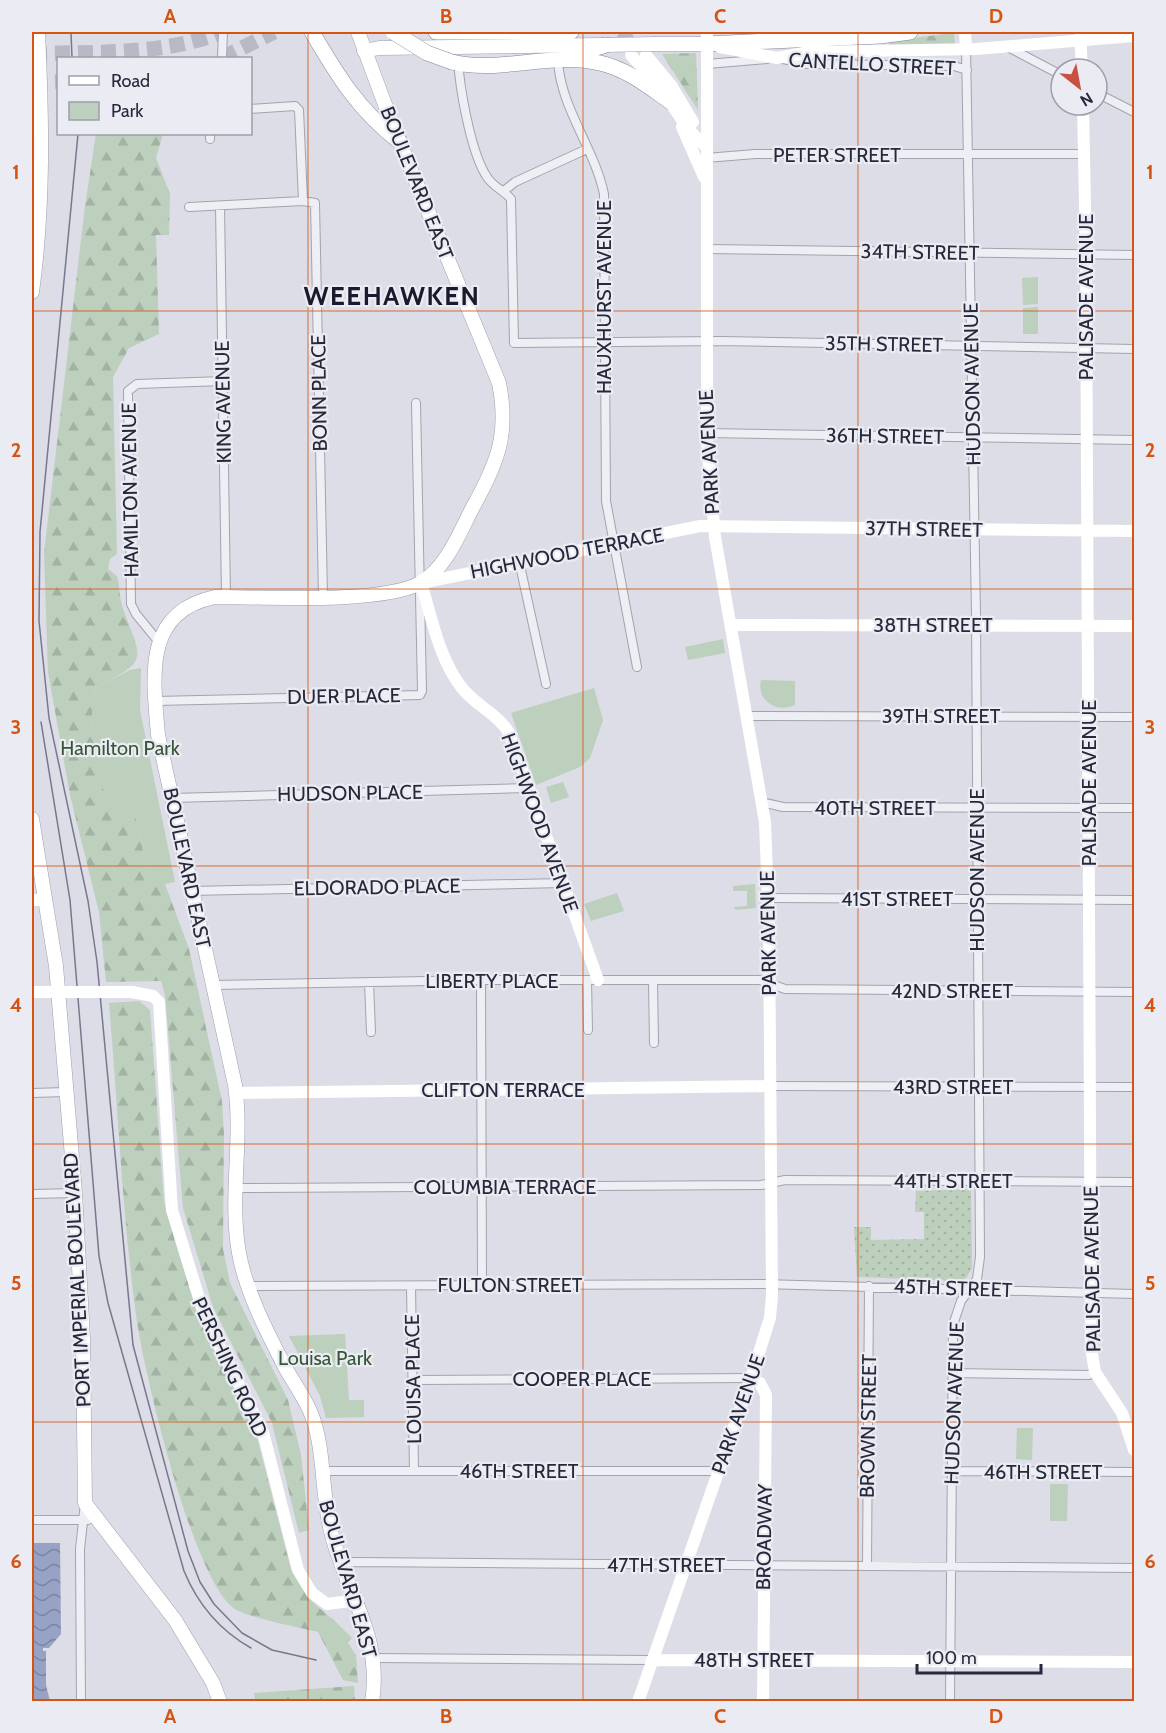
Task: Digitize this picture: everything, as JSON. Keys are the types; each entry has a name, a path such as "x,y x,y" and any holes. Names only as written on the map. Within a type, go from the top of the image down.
{"highway":[{"path":"312,32 356,102 377,125 400,142"},
{"path":"393,32 455,67 591,61 610,66 637,79 672,103"},
{"path":"436,32 571,32"},
{"path":"707,39 880,36 910,32"},
{"path":"558,61 606,45"}],"main road":[{"path":"32,292 40,210 36,126 38,32"},
{"name":"BOULEVARD EAST","path":"358,32 400,142 499,383 503,406 501,442 489,477 447,556 421,583"},
{"path":"364,51 379,48 606,45 650,49 707,39"},
{"path":"158,641 178,612 195,602 226,597 382,594 421,583"},
{"name":"BOULEVARD EAST","path":"158,641 155,700 158,735 236,1093 239,1254 248,1287 285,1366 310,1411 318,1439 320,1471 331,1532 341,1564 358,1600 373,1658 372,1701"},
{"name":"PORT IMPERIAL BOULEVARD","path":"32,819 39,900 56,966 75,1193 83,1339 84,1503 89,1520 149,1583 175,1620 213,1683 220,1701"}],"street":[{"path":"222,57 223,32"},
{"name":"HUDSON AVENUE","path":"950,1701 953,1325 961,1301 977,1279 980,1257 976,625 971,253 965,32"},
{"path":"1080,35 1081,57"},
{"name":"CANTELLO STREET","path":"707,64 777,58 809,52 966,49 1080,35 1134,36"},
{"name":"CANTELLO STREET","path":"707,39 807,64 954,66 967,70"},
{"name":"PARK AVENUE","path":"638,1701 751,1378 770,1318 772,1284 770,985 765,822 714,526 708,433 705,181 707,39"},
{"path":"1005,46 1049,69"},
{"path":"650,49 706,152"},
{"path":"631,55 672,103 706,152"},
{"name":"HAUXHURST AVENUE","path":"558,61 566,100 599,177 604,199 606,501 637,667"},
{"path":"455,67 483,170 489,181 505,190 515,182 587,149"},
{"path":"1109,99 1134,112"},
{"path":"672,103 705,181"},
{"path":"189,207 303,201 299,110 295,106 252,109"},
{"name":"PALISADE AVENUE","path":"1083,117 1088,531 1091,1348 1095,1372 1122,1413 1134,1450"},
{"name":"PETER STREET","path":"706,152 969,156 1084,154"},
{"name":"35TH STREET","path":"505,190 511,199 513,210 514,343 706,342 1134,349"},
{"name":"BONN PLACE","path":"303,201 315,203 323,596"},
{"name":"KING AVENUE","path":"220,206 226,597"},
{"name":"34TH STREET","path":"706,249 1134,255"},
{"name":"HAMILTON AVENUE","path":"158,641 136,614 131,604 128,391 137,384 223,381"},
{"path":"416,403 421,583"},
{"name":"36TH STREET","path":"708,433 1134,440"},
{"name":"HIGHWOOD TERRACE","path":"421,583 613,542 714,526"},
{"name":"37TH STREET","path":"714,526 1134,531"},
{"path":"519,561 546,684"},
{"name":"DUER PLACE","path":"155,700 420,695 423,691 421,583"},
{"name":"HIGHWOOD AVENUE","path":"421,583 449,670 464,690 504,724 562,883 593,980"},
{"name":"38TH STREET","path":"732,625 1134,626"},
{"name":"39TH STREET","path":"747,716 1134,717"},
{"name":"HUDSON PLACE","path":"172,798 528,788"},
{"name":"40TH STREET","path":"761,802 783,807 1089,810 1134,808"},
{"name":"ELDORADO PLACE","path":"192,891 562,883"},
{"name":"41ST STREET","path":"768,898 1134,900"},
{"path":"588,1030 593,980"},
{"name":"LIBERTY PLACE","path":"213,985 593,980 760,980 770,985"},
{"path":"653,980 654,1043"},
{"path":"481,981 482,1286"},
{"path":"369,982 371,1032"},
{"name":"42ND STREET","path":"770,985 785,989 1134,992"},
{"name":"PERSHING ROAD","path":"38,992 132,992 153,996 159,1002 172,1210 205,1318 263,1432 298,1570 312,1593 327,1604 358,1600"},
{"name":"CLIFTON TERRACE","path":"236,1093 771,1086"},
{"name":"43RD STREET","path":"771,1086 1134,1087"},
{"path":"32,1093 66,1092"},
{"name":"44TH STREET","path":"773,1183 785,1180 1134,1182"},
{"name":"COLUMBIA TERRACE","path":"236,1188 761,1185 773,1183"},
{"path":"32,1194 75,1193"},
{"name":"45TH STREET","path":"772,1284 1134,1294"},
{"name":"FULTON STREET","path":"248,1287 772,1284"},
{"name":"LOUISA PLACE","path":"411,1286 414,1471"},
{"name":"BROWN STREET","path":"867,1566 869,1286"},
{"path":"951,1373 1038,1376 1089,1375 1095,1372"},
{"name":"COOPER PLACE","path":"414,1380 751,1378"},
{"name":"BROADWAY","path":"751,1378 760,1383 766,1395 763,1701"},
{"name":"46TH STREET","path":"320,1471 718,1471"},
{"name":"46TH STREET","path":"951,1471 1134,1472"},
{"path":"32,1520 89,1520 80,1549 81,1701"},
{"name":"47TH STREET","path":"341,1564 366,1562 1134,1568"},
{"name":"48TH STREET","path":"373,1658 1134,1662"}],"green space":[{"path":"954,33 955,44 889,45 888,41"},
{"path":"696,53 698,110 662,54"},
{"path":"96,135 163,135 156,158 170,194 169,235 156,235 159,334 129,348 113,377 117,554 110,559 108,569 117,576 122,605 135,640 137,658 133,665 125,671 95,688 91,726 107,806 136,818 149,878 165,884 189,949 222,1101 223,1249 230,1283 288,1400 301,1455 309,1530 299,1533 272,1423 213,1307 183,1208 165,995 161,981 106,982 99,912 70,795 48,672 44,553 85,206"},
{"path":"1038,277 1038,304 1023,305 1022,278"},
{"path":"1038,307 1038,334 1023,334 1023,308"},
{"path":"723,639 725,653 688,660 685,647"},
{"name":"Hamilton Park","path":"141,668 140,710 175,882 165,884 149,879 136,818 119,818 107,806 91,726 95,688 130,670"},
{"path":"761,680 795,681 795,705 781,708 769,703 762,694"},
{"path":"594,688 603,720 590,758 580,767 536,785 511,713"},
{"path":"563,782 569,797 551,803 546,787"},
{"path":"755,884 756,908 735,910 734,907 747,906 747,891 733,891 733,886"},
{"path":"617,893 624,911 591,921 584,904"},
{"path":"139,1001 150,1010 164,1202 181,1261 204,1328 253,1422 291,1569 308,1598 332,1619 356,1655 358,1683 343,1680 318,1632 241,1612 235,1609 219,1591 203,1559 172,1472 159,1424 136,1315 127,1237 109,1003"},
{"path":"971,1189 972,1268 966,1278 961,1281 857,1277 854,1227 871,1227 871,1240 924,1239 924,1212 915,1212 916,1191"},
{"name":"Louisa Park","path":"345,1334 349,1400 364,1400 364,1417 326,1418 320,1396 289,1336"},
{"path":"1017,1428 1033,1428 1032,1460 1016,1459"},
{"path":"1050,1484 1068,1484 1067,1521 1050,1521"},
{"path":"332,1618 352,1638 347,1644 324,1624"},
{"path":"354,1686 355,1701 256,1701 254,1693"}],"water":[{"path":"32,1543 60,1543 61,1634 49,1648 43,1648 43,1651 46,1651 46,1685 50,1701 32,1701"}],"tunnel":[{"path":"32,54 152,49 199,40 222,32"},
{"path":"224,57 274,32"},
{"path":"621,32 638,48"},
{"path":"32,83 57,82"}],"tram line":[{"path":"71,32 72,57"},
{"path":"78,135 40,532 39,621 49,718 88,901 97,962 133,1345 188,1551 200,1582 214,1604 242,1633 272,1650 316,1660"},
{"path":"41,722 70,900 99,1256 108,1303 184,1571 196,1595 211,1616 219,1625 251,1648"}],"district":[{"name":"WEEHAWKEN","path":"392,296"}]}
